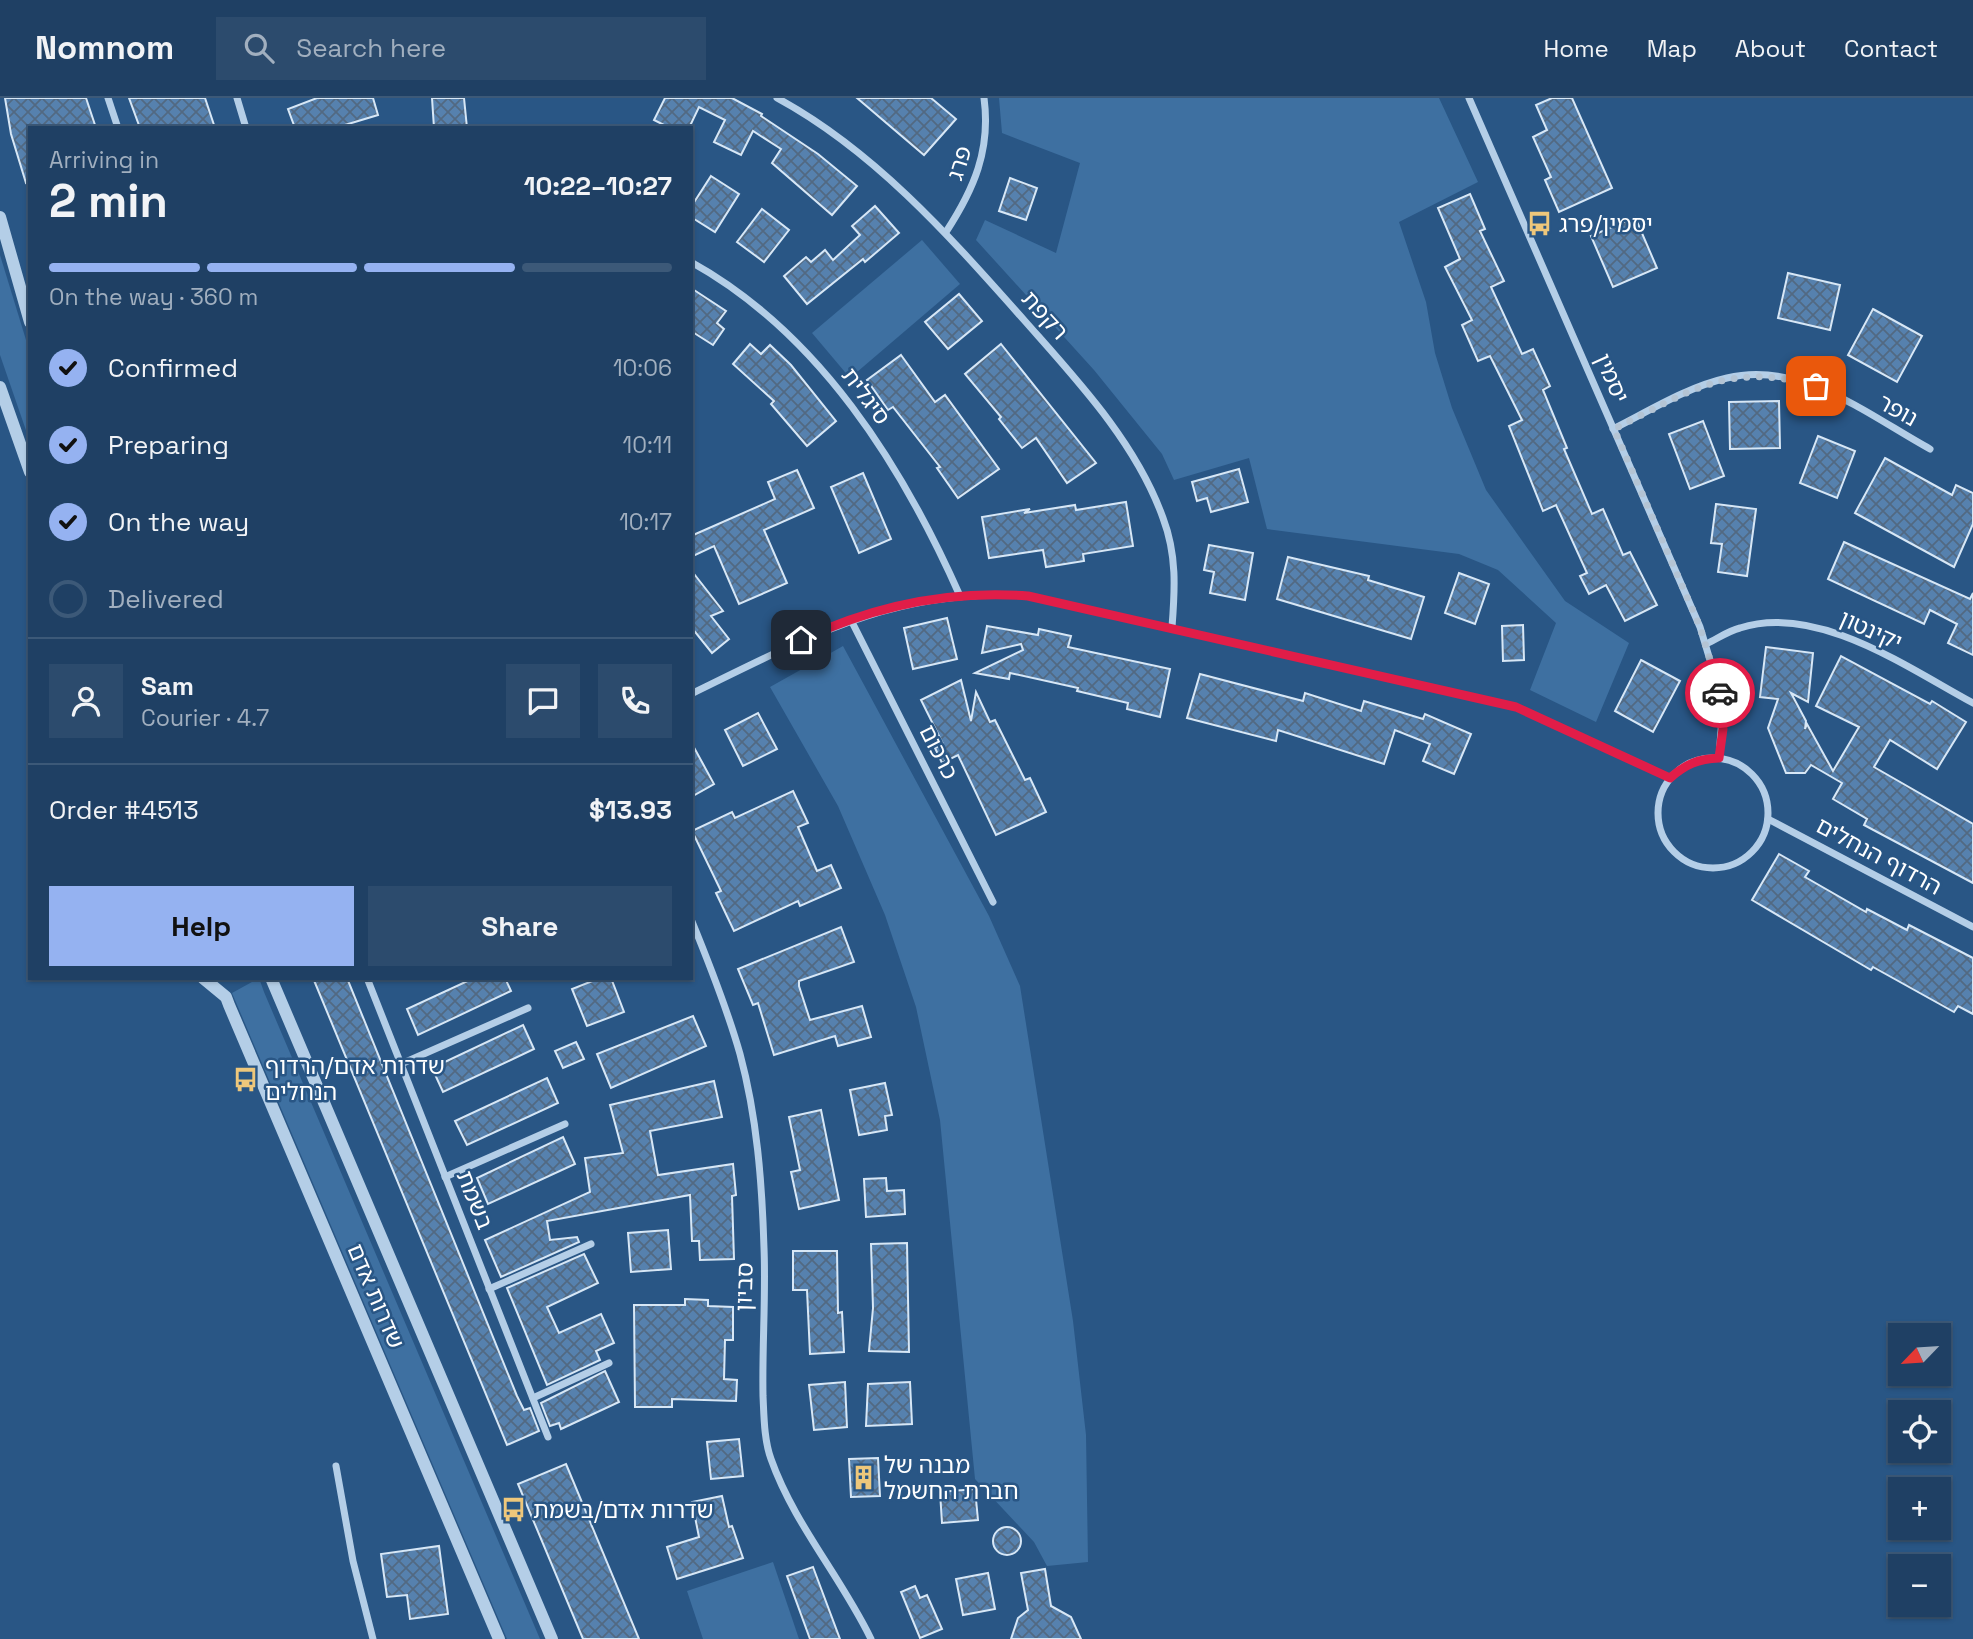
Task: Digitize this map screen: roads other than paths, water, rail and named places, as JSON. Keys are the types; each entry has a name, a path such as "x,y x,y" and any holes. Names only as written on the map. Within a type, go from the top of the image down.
{"street":[{"path":"108,98 117,126"},
{"path":"237,98 245,126"},
{"name":"רקפת","path":"777,98 843,142 946,232 1065,366 1112,426 1146,479 1163,516 1172,547 1176,577 1172,627"},
{"name":"פרג","path":"946,232 969,195 984,156 984,98"},
{"name":"יסמין","path":"1469,98 1706,644 1723,703 1719,758"},
{"path":"0,217 28,315"},
{"name":"סיגלית","path":"693,263 744,295 796,341 841,393 894,468 935,539 960,596"},
{"name":"נופר","path":"1614,429 1696,389 1726,378 1754,374 1784,376 1816,386 1930,449"},
{"path":"0,387 28,465"},
{"path":"693,693 819,632 852,620 927,599 984,593 1028,596 1516,707 1670,778"},
{"name":"כרכום","path":"852,620 993,902"},
{"name":"יקינטון","path":"1706,644 1740,627 1770,624 1808,626 1844,635 1973,703"},
{"path":"1719,758 1750,772 1764,794 1768,819 1764,836 1753,851 1738,862 1711,868 1684,860 1665,840 1658,813 1661,794 1670,778 1684,766 1701,759 1719,758"},
{"name":"הרדוף הנחלים","path":"1768,819 1973,927"},
{"name":"סביון","path":"693,924 732,1029 753,1112 761,1179 764,1252 763,1383 770,1457 800,1520 849,1596 871,1639"},
{"name":"שדרות אדם","path":"205,980 226,997 499,1639"},
{"name":"שדרות אדם","path":"272,980 551,1639"},
{"name":"בשמת","path":"368,980 548,1437"},
{"path":"401,1064 528,1008"},
{"path":"445,1177 565,1124"},
{"path":"489,1289 591,1244"},
{"path":"533,1398 609,1363"},
{"path":"336,1466 353,1561 373,1639"}],"place":[{"name":"יסמין/פרג","path":"1539,224"},
{"name":"שדרות אדם/הרדוף הנחלים","path":"245,1079"},
{"name":"מבנה של חברת החשמל","path":"864,1478"},
{"name":"שדרות אדם/בשמת","path":"513,1510"}]}
